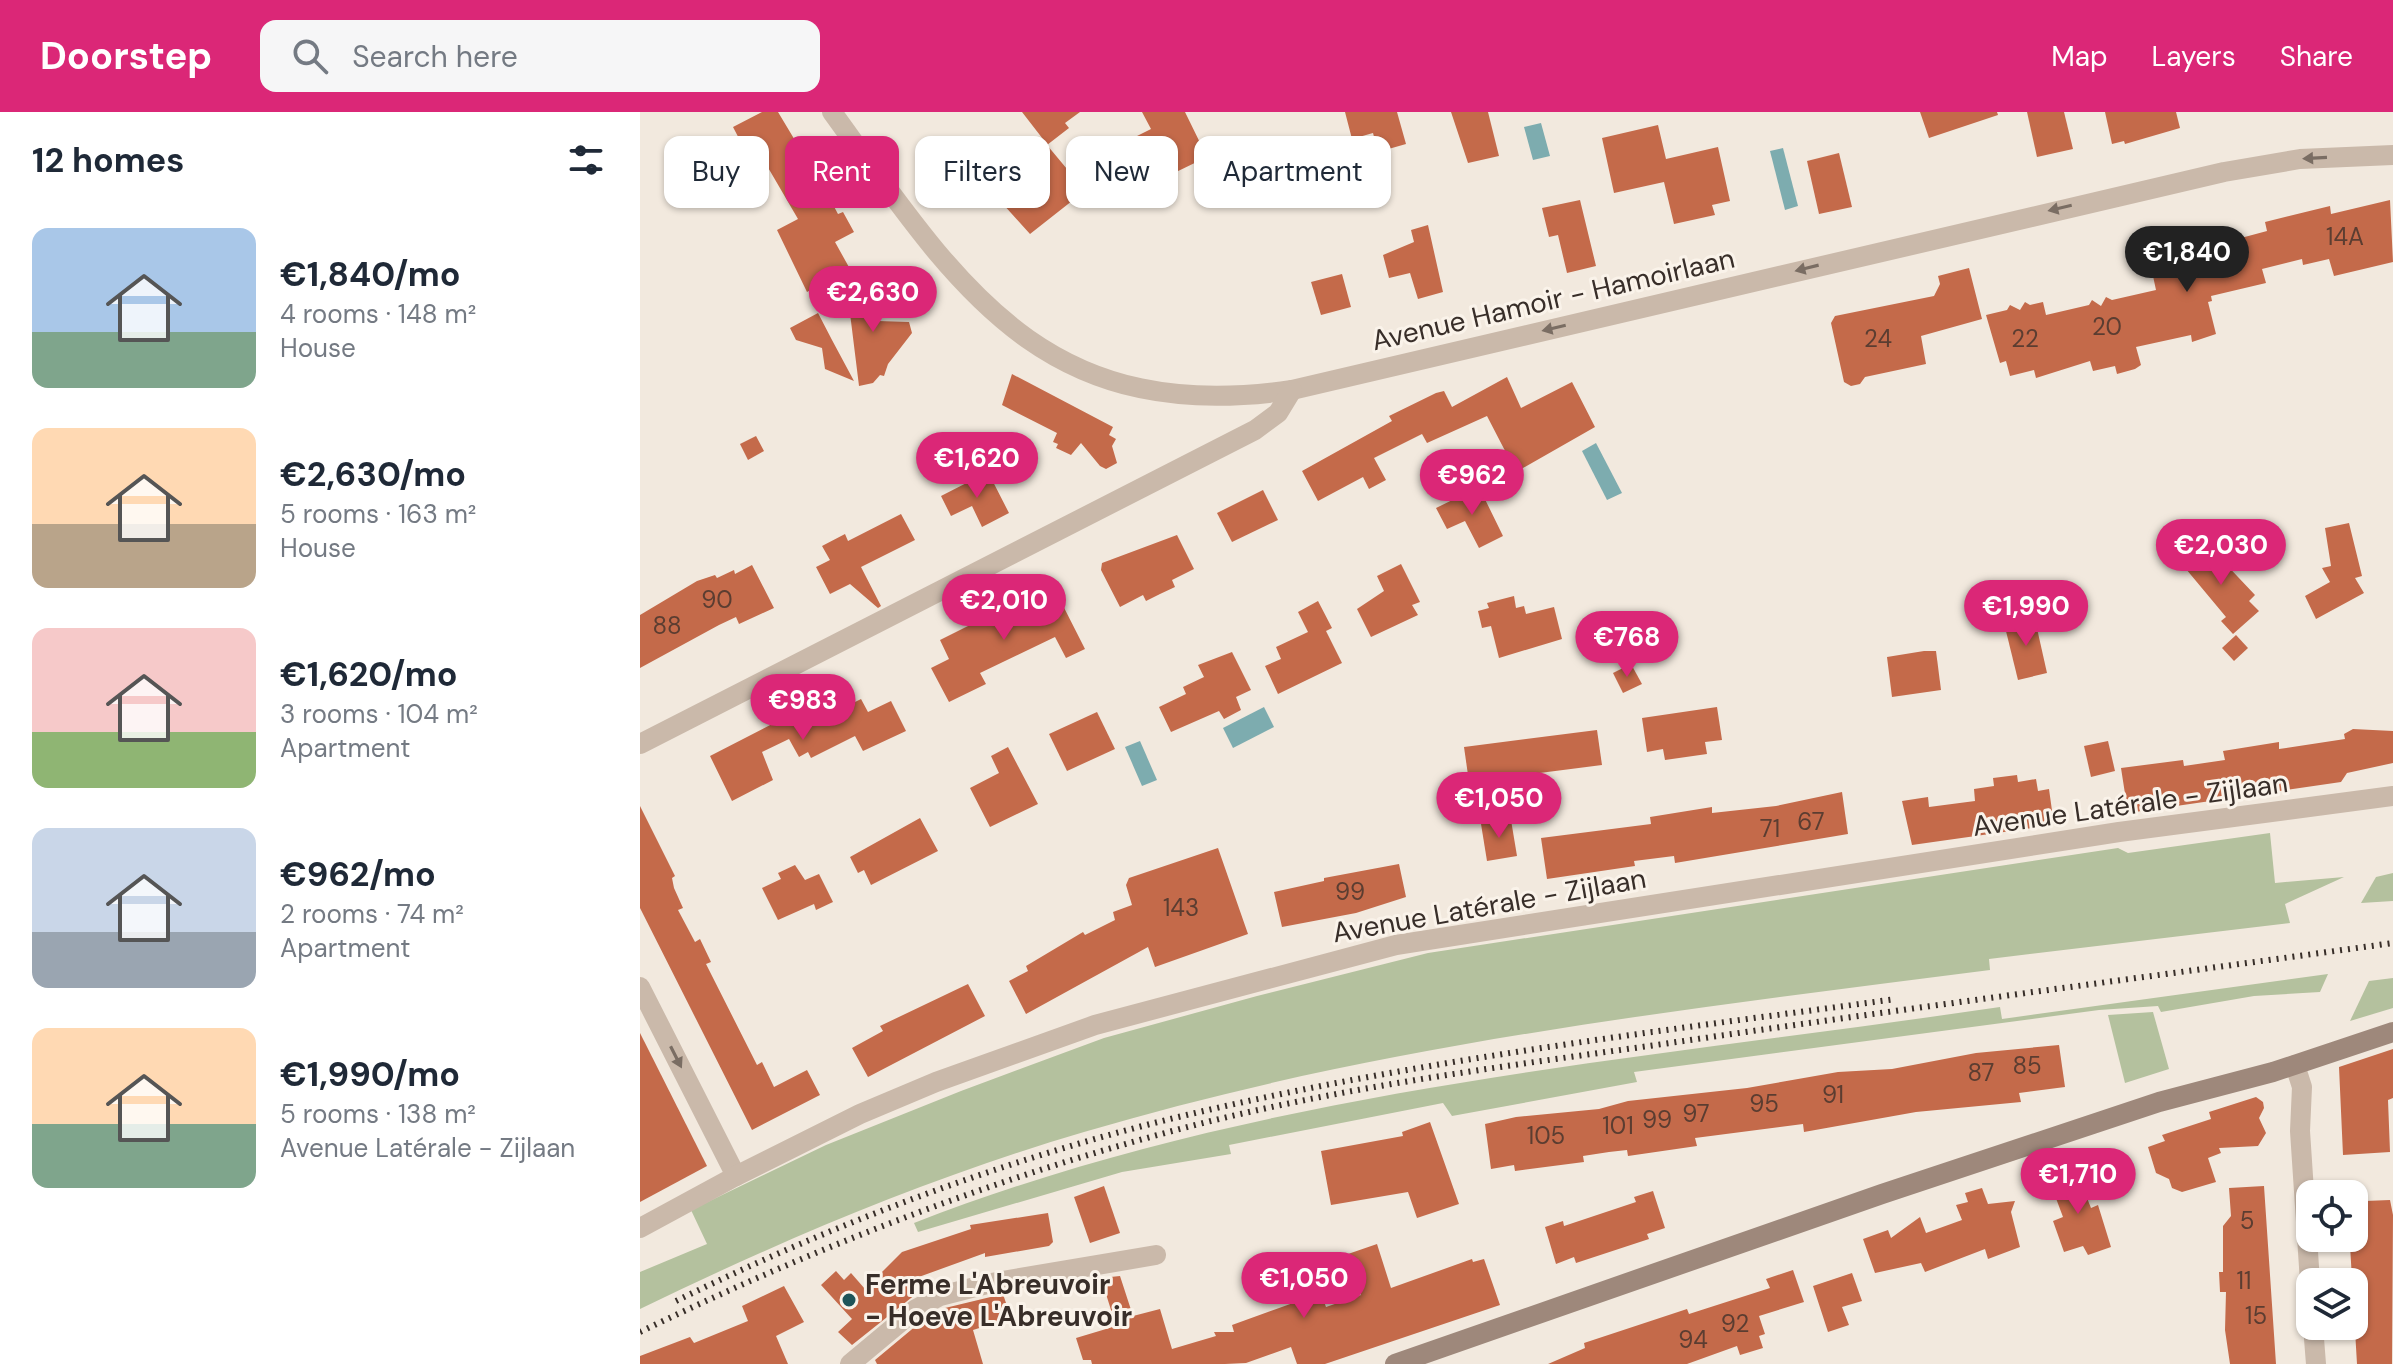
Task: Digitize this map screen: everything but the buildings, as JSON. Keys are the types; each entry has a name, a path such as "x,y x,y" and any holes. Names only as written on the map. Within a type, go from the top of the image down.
{"main road":[{"path":"1395,1364 1882,1194 2159,1102 2295,1065 2393,1032"}],"street":[{"name":"Avenue Hamoir - Hamoirlaan","path":"832,112 931,248 983,305 1055,359 1136,388 1183,395 1243,397 1292,390 2194,178 2300,159 2393,155"},
{"path":"640,744 1255,430 1278,413 1292,390"},
{"name":"Avenue Latérale - Zijlaan","path":"640,1228 860,1114 1054,1039 1176,1001 1396,945 2119,832 2393,796"},
{"path":"640,987 736,1176"},
{"path":"2295,1065 2302,1087 2300,1131 2309,1268"},
{"path":"850,1364 916,1309 940,1296 991,1283 1156,1255"},
{"path":"2314,1340 2316,1364"}],"green space":[{"path":"2270,833 2275,883 2344,877 2285,904 2290,923 1989,959 1990,970 1762,999 1534,1033 1420,1052 1195,1101 1084,1132 914,1189 803,1234 640,1309 640,1272 707,1244 691,1210 826,1145 1104,1038 1428,953 2118,848 2128,853"},
{"path":"2393,873 2393,901 2361,903 2376,877"},
{"path":"2328,974 2320,992 2254,996 2161,1012 2158,1006 2099,1010 1634,1072 1637,1082 1452,1116 1443,1103 1229,1145 1231,1154 1122,1172 918,1232 914,1223 1045,1177 1178,1140 1313,1110 1450,1085 1587,1063 2000,1007 2002,1019"},
{"path":"2393,978 2393,1008 2350,1021 2369,981"},
{"path":"2153,1012 2169,1069 2125,1083 2108,1015"}],"water":[{"path":"1541,123 1550,156 1533,160 1524,127"},
{"path":"1783,148 1798,206 1785,210 1770,151"},
{"path":"1596,443 1622,493 1607,500 1582,451"},
{"path":"1264,707 1274,727 1233,748 1223,728"},
{"path":"1140,741 1157,780 1142,786 1125,747"}],"railway":[{"path":"640,1332 768,1273 964,1196 1097,1152 1286,1104 1533,1062 2393,943"},
{"path":"676,1301 796,1246 918,1197 1043,1154 1170,1119 1440,1064 1896,999"}],"place":[{"name":"Ferme L'Abreuvoir - Hoeve L'Abreuvoir","path":"849,1300"}]}
